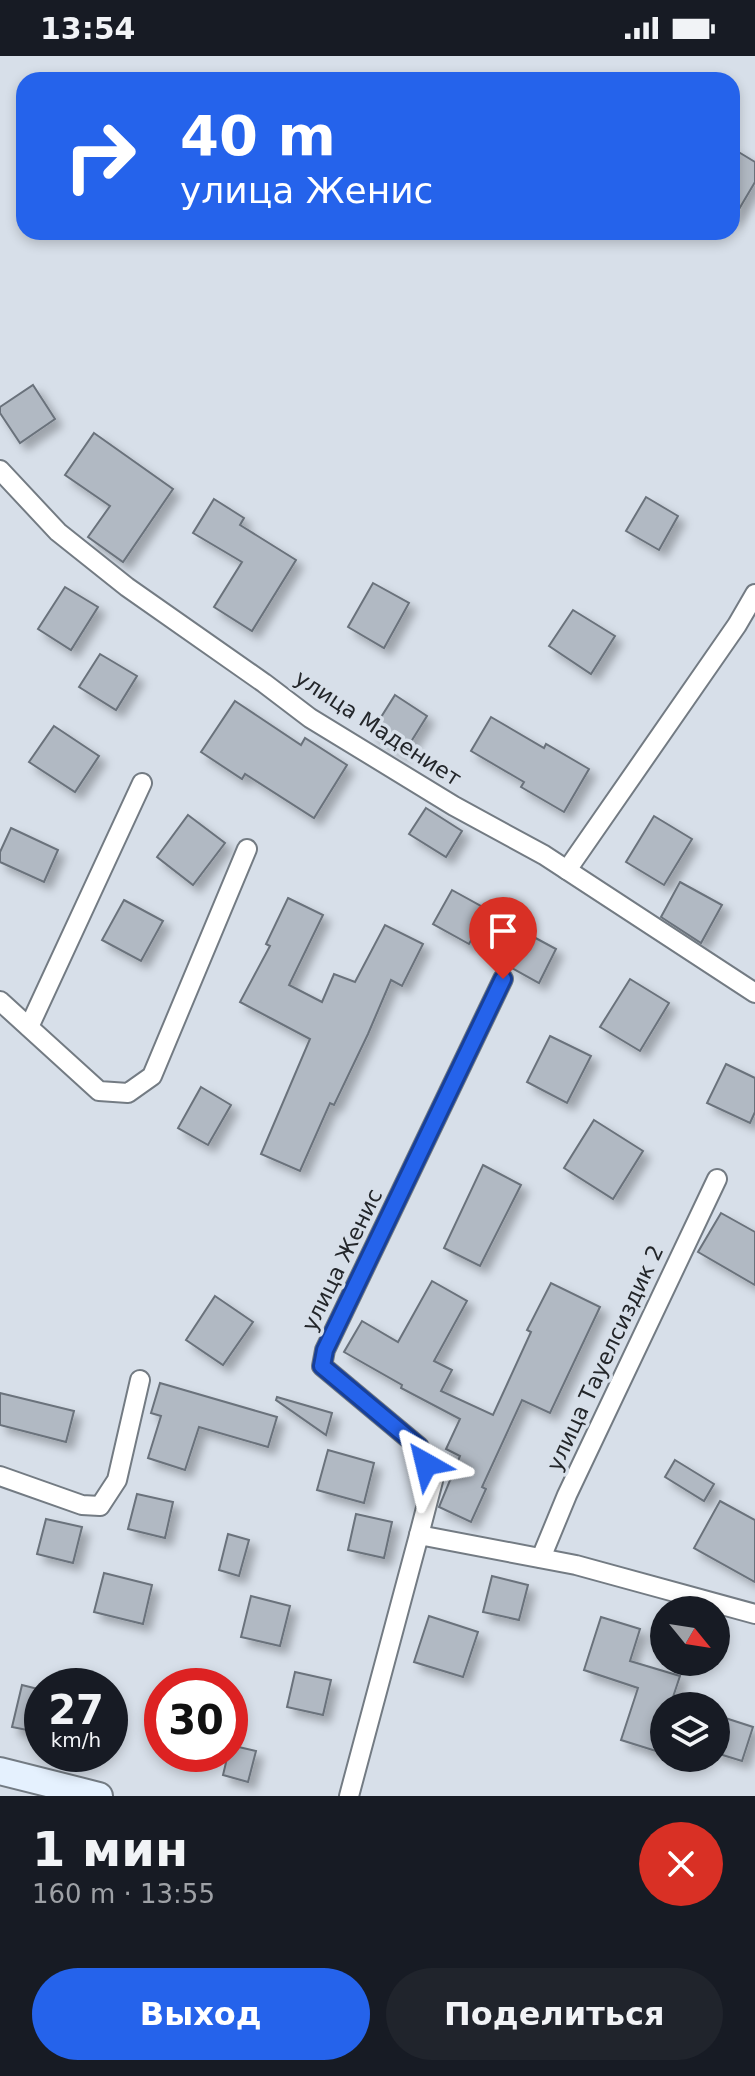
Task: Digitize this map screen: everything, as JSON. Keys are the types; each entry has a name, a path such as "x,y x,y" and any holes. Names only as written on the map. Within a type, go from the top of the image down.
{"street":[{"name":"улица Мадениет","path":"0,470 58,532 127,587 310,718 454,806 567,870 755,993"},
{"path":"567,870 737,625 755,594"},
{"path":"29,1027 142,783"},
{"path":"0,1001 99,1091 128,1093 152,1076 247,849"},
{"name":"улица Женис","path":"419,1535 433,1481 419,1447 322,1366 325,1350 503,979"},
{"name":"улица Тауелсиздик 2","path":"541,1558 567,1495 717,1179"},
{"path":"0,1476 82,1505 100,1506 117,1480 140,1380"},
{"path":"349,1796 419,1535 576,1565 755,1614"},
{"path":"0,1771 99,1796"}],"building":[{"path":"740,153 755,162 755,182 740,207"},
{"path":"33,385 55,419 20,443 0,413 0,407"},
{"path":"94,433 173,489 123,562 88,537 110,506 65,475"},
{"path":"646,497 678,516 659,550 626,531"},
{"path":"214,499 244,518 240,525 296,560 252,631 214,607 242,562 193,533"},
{"path":"373,583 409,603 384,648 348,627"},
{"path":"65,587 98,607 71,650 38,629"},
{"path":"573,610 615,636 591,674 549,646"},
{"path":"100,654 137,676 116,710 79,687"},
{"path":"395,695 427,716 404,753 371,733"},
{"path":"235,701 301,745 305,738 347,765 314,818 245,774 242,779 201,752"},
{"path":"491,717 544,748 546,744 589,769 564,812 521,787 524,782 471,751"},
{"path":"54,726 99,756 75,792 29,762"},
{"path":"426,808 462,831 446,857 409,834"},
{"path":"188,815 225,843 193,885 157,857"},
{"path":"654,816 692,839 664,885 626,862"},
{"path":"11,828 58,850 44,882 0,862 0,852"},
{"path":"680,882 722,905 701,943 661,917"},
{"path":"452,890 488,910 469,944 433,924"},
{"path":"288,898 323,915 289,985 322,1002 334,974 355,982 385,925 423,944 402,986 391,980 368,1034 334,1105 330,1103 300,1171 261,1154 310,1039 240,1002 270,946 266,944"},
{"path":"124,900 163,921 141,961 102,940"},
{"path":"530,935 556,949 539,983 512,968"},
{"path":"630,979 669,1003 640,1051 600,1027"},
{"path":"550,1036 591,1056 567,1103 527,1082"},
{"path":"726,1064 755,1078 755,1112 750,1123 707,1103"},
{"path":"201,1087 231,1105 208,1145 178,1128"},
{"path":"594,1120 643,1151 613,1199 564,1168"},
{"path":"483,1165 521,1185 480,1266 444,1248"},
{"path":"721,1213 755,1232 755,1285 698,1252"},
{"path":"432,1281 467,1301 434,1361 452,1370 441,1391 493,1415 531,1332 527,1330 551,1283 600,1307 550,1413 522,1400 482,1487 486,1489 471,1522 439,1507 460,1456 446,1449 460,1419 401,1388 402,1385 344,1352 362,1321 398,1342"},
{"path":"215,1296 253,1322 223,1365 186,1340"},
{"path":"160,1383 277,1417 268,1447 199,1427 185,1470 148,1458 161,1416 151,1413"},
{"path":"0,1393 74,1411 66,1442 0,1425"},
{"path":"277,1397 332,1413 326,1435 276,1400"},
{"path":"328,1450 374,1463 364,1503 317,1490"},
{"path":"675,1460 714,1484 704,1501 665,1477"},
{"path":"137,1494 173,1502 165,1538 128,1529"},
{"path":"720,1501 755,1520 755,1582 694,1548"},
{"path":"356,1514 392,1522 384,1558 348,1550"},
{"path":"46,1519 82,1527 73,1563 37,1554"},
{"path":"228,1534 249,1540 239,1576 219,1570"},
{"path":"104,1573 152,1585 143,1624 94,1612"},
{"path":"492,1576 528,1585 519,1620 483,1612"},
{"path":"251,1596 290,1606 280,1646 241,1637"},
{"path":"429,1616 478,1632 463,1677 414,1662"},
{"path":"601,1617 640,1629 630,1661 650,1667 650,1676 680,1676 675,1692 650,1692 650,1749 621,1740 638,1688 584,1670"},
{"path":"295,1672 331,1680 323,1715 287,1707"},
{"path":"22,1685 24,1686 24,1729 12,1727"},
{"path":"730,1720 753,1727 742,1761 730,1757"},
{"path":"248,1749 256,1751 248,1782 223,1775 224,1772 248,1772"}],"route":[{"path":"426,1464 419,1447 322,1366 325,1350 503,979"}]}
